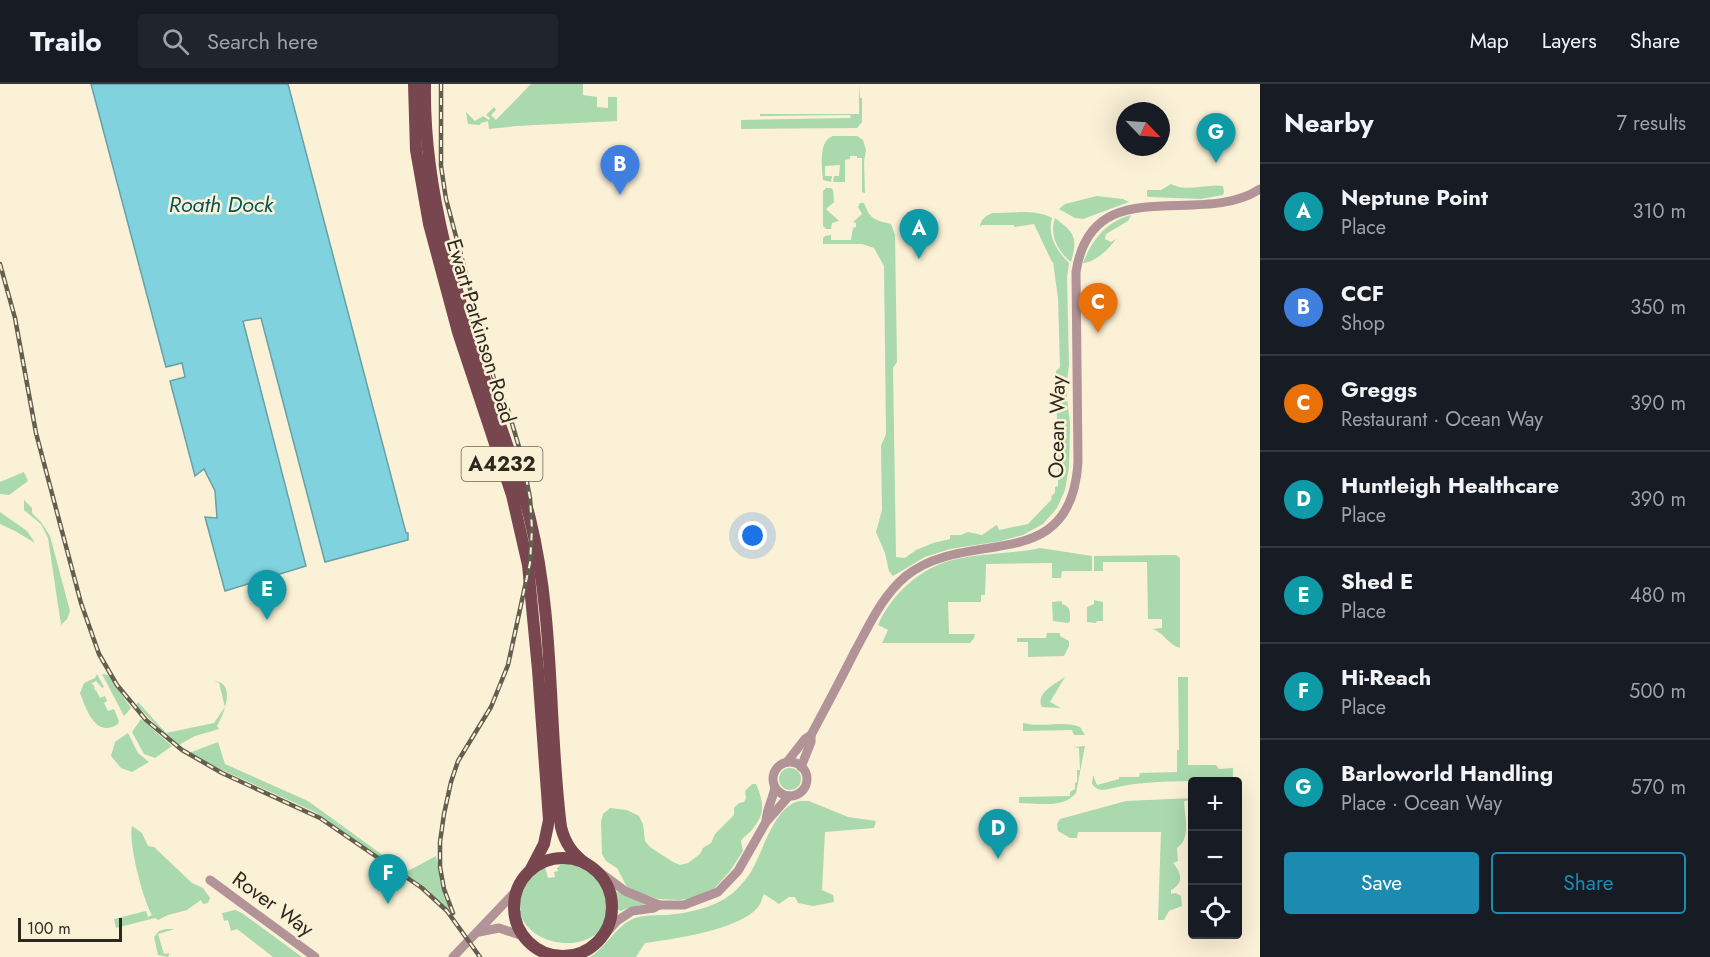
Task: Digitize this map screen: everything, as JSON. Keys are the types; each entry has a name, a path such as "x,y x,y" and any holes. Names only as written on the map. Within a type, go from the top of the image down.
{"main road":[{"name":"Ewart Parkinson Road","path":"414,84 416,150 430,232 469,369 512,495 528,566 548,808 548,828 542,850 531,869"},
{"name":"Ewart Parkinson Road","path":"425,84 428,155 441,227 474,346 521,488 536,545 545,616 560,820 567,845 588,865"},
{"path":"531,869 561,858 588,865"},
{"name":"A4232","path":"588,865 607,887 612,902 610,922 600,940"},
{"name":"A4232","path":"516,891 531,869"},
{"path":"516,891 514,912 516,922 523,936 540,951 564,956 587,951 600,940"}],"street":[{"name":"Ocean Way","path":"801,767 811,742 811,735 878,608 906,576 942,557 1032,539 1050,528 1069,504 1078,462 1076,272 1083,247 1094,231 1110,216 1134,207 1227,203 1260,189"},
{"name":"Ocean Way","path":"787,762 805,739 811,735"},
{"path":"600,940 624,915 659,905 684,905 718,892 738,871 766,822 789,796 805,787 806,776 797,764 787,762 776,770 773,780 775,787 773,799 766,814 766,822"},
{"path":"775,787 789,796"},
{"path":"588,865 625,891 659,905"},
{"name":"Rover Way","path":"210,880 315,957"},
{"path":"453,957 516,891"},
{"path":"479,932 499,928 523,936"}],"green space":[{"path":"531,84 583,84 583,95 597,97 597,107 608,108 608,97 617,97 617,121 489,129 488,121 480,125 468,124 466,112 475,121 483,116 489,120 490,118 486,115 494,107 496,110 491,115 496,120"},
{"path":"859,85 860,98 862,98 862,122 857,128 741,129 741,120 851,118 850,115 760,116 760,114 859,114"},
{"path":"833,136 857,136 863,140 866,150 865,193 862,192 862,158 857,158 857,156 850,156 850,159 845,160 845,182 833,182 834,176 839,176 840,165 825,166 825,176 832,176 831,182 823,180 823,148 828,139"},
{"path":"1171,184 1183,188 1223,186 1224,192 1223,195 1201,199 1147,196 1147,190 1161,190"},
{"path":"826,188 833,190 834,202 826,209 839,221 832,223 831,229 823,226 823,191"},
{"path":"1097,196 1123,199 1129,202 1083,219 1075,218 1059,209 1065,204"},
{"path":"860,203 864,203 873,218 891,224 895,235 897,362 893,368 896,557 905,558 916,550 950,539 950,535 961,535 968,532 982,535 997,525 999,530 1028,524 1052,499 1055,487 1058,486 1058,454 1060,452 1056,371 1060,367 1058,298 1053,262 1034,224 1014,227 1014,225 982,225 980,227 981,222 993,213 1031,212 1046,215 1052,218 1051,231 1054,243 1069,263 1067,277 1069,365 1066,389 1070,424 1069,468 1065,490 1057,508 1043,524 1023,535 950,549 925,557 893,576 889,571 885,553 876,532 882,510 881,446 886,434 884,266 874,248 862,244 823,244 823,238 831,235 831,240 851,240 853,228 856,227 856,223 853,222 862,214 858,207"},
{"path":"1131,215 1128,221 1106,234 1105,239 1111,242 1116,239 1106,251 1097,258 1083,263 1101,233 1115,222"},
{"path":"1055,218 1071,232 1073,237 1071,262 1056,243 1053,231"},
{"path":"24,472 28,481 9,495 0,494 0,482"},
{"path":"24,500 32,508 32,513 41,522 50,536 70,611 67,619 61,625 48,538 41,524 24,510"},
{"path":"0,512 27,531 35,543 0,524"},
{"path":"1040,548 1092,556 1092,571 1062,571 1061,578 1052,578 1052,563 986,564 985,595 981,595 981,602 948,602 949,634 975,634 970,643 882,643 888,630 878,625 884,613 900,592 920,575 957,559"},
{"path":"1176,555 1180,558 1180,648 1152,629 1162,628 1162,619 1148,619 1147,562 1103,562 1103,571 1094,571 1094,556"},
{"path":"1094,600 1103,602 1103,621 1087,622 1087,607 1094,604"},
{"path":"1062,601 1062,604 1069,610 1070,621 1068,623 1053,621 1052,602"},
{"path":"1047,633 1060,633 1060,636 1069,641 1064,656 1028,657 1028,642 1017,642 1017,638 1046,638"},
{"path":"97,674 104,687 102,688 96,681 91,684 94,685 100,698 105,696 107,701 104,703 108,711 114,709 119,721 110,728 104,728 93,720 80,693 84,683 95,678"},
{"path":"102,674 108,675 131,708 124,716"},
{"path":"1065,677 1050,702 1061,708 1042,707 1041,697 1044,693"},
{"path":"1178,677 1188,677 1188,765 1216,765 1219,769 1233,768 1233,777 1188,777 1188,782 1127,785 1104,790 1092,784 1093,775 1097,785 1119,779 1119,777 1139,777 1140,773 1177,772 1177,750 1179,750"},
{"path":"214,681 221,683 225,687 227,700 225,707 219,683"},
{"path":"138,702 166,733 214,723 225,707 217,726 219,729 195,736 177,746 136,705"},
{"path":"141,719 172,746 155,758 144,754 132,732"},
{"path":"1023,723 1073,725 1080,727 1085,735 1074,735 1072,730 1023,731"},
{"path":"128,733 138,753 149,762 132,772 121,768 111,756 115,742"},
{"path":"218,742 225,764 308,801 406,872 436,856 441,885 450,912 427,889 315,812 189,753"},
{"path":"1085,746 1076,793 1071,798 1049,804 1019,803 1019,797 1070,796 1077,782 1077,770 1080,770 1079,748 1073,747"},
{"path":"790,768 798,771 801,779 798,787 790,790 782,787 779,779 782,771"},
{"path":"752,784 756,784 761,797 762,808 759,819 741,841 743,851 730,871 714,889 699,897 680,900 658,899 628,889 617,868 606,861 602,854 601,822 603,814 610,808 627,810 639,816 643,824 645,841 650,847 680,865 688,863 711,843 715,834 734,815 734,808 744,802 745,791"},
{"path":"1188,798 1184,802 1186,833 1177,848 1178,861 1173,863 1178,870 1180,881 1171,890 1171,894 1176,893 1181,896 1182,906 1169,911 1164,920 1158,920 1161,832 1078,832 1077,838 1070,838 1058,831 1057,824 1060,819 1126,801"},
{"path":"809,801 848,817 876,821 874,828 825,832 822,890 833,895 834,902 813,906 798,903 795,897 789,897 779,904 764,894 759,906 737,922 688,936 645,943 636,957 590,957 628,921 647,916 694,911 728,897 750,873 777,819 791,804"},
{"path":"132,826 142,833 148,846 154,847 192,883 203,888 210,898 208,903 203,904 201,900 187,910 158,920 155,918 116,928 114,919 146,911 148,917 152,915 137,871 132,845"},
{"path":"563,863 580,866 579,868 582,867 591,873 601,884 606,899 607,917 600,931 588,939 572,943 556,942 540,936 527,926 519,911 521,911 519,908 523,890 534,875 545,867 548,878 555,877 554,872 558,871 557,868"},
{"path":"615,891 647,904 621,911 617,909"},
{"path":"235,910 302,957 273,957 237,929 231,931 228,920 224,921 222,913"},
{"path":"175,929 158,934 164,954 169,953 168,957 158,955 154,937 159,931"}],"water":[{"name":"Roath Dock","path":"91,84 288,84 408,540 325,562 261,318 243,321 306,566 225,591 205,517 217,518 215,491 204,469 195,476 170,381 185,377 182,363 166,367"}],"railway":[{"path":"441,84 441,166 446,199 494,379 508,410 522,457 530,498 532,529 530,563 508,665 491,707 458,761 444,814 440,842 440,867 444,889 453,913"},
{"path":"0,264 15,318 36,433 81,603 99,654 117,685 146,720 182,750 222,773 320,818 422,888 447,911 480,957"}],"place":[{"name":"Barloworld Handling","path":"1216,163"},
{"name":"CCF","path":"620,195"},
{"name":"Neptune Point","path":"919,259"},
{"name":"Greggs","path":"1098,333"},
{"name":"Shed E","path":"267,620"},
{"name":"Huntleigh Healthcare","path":"998,859"},
{"name":"Hi-Reach","path":"388,904"}]}
